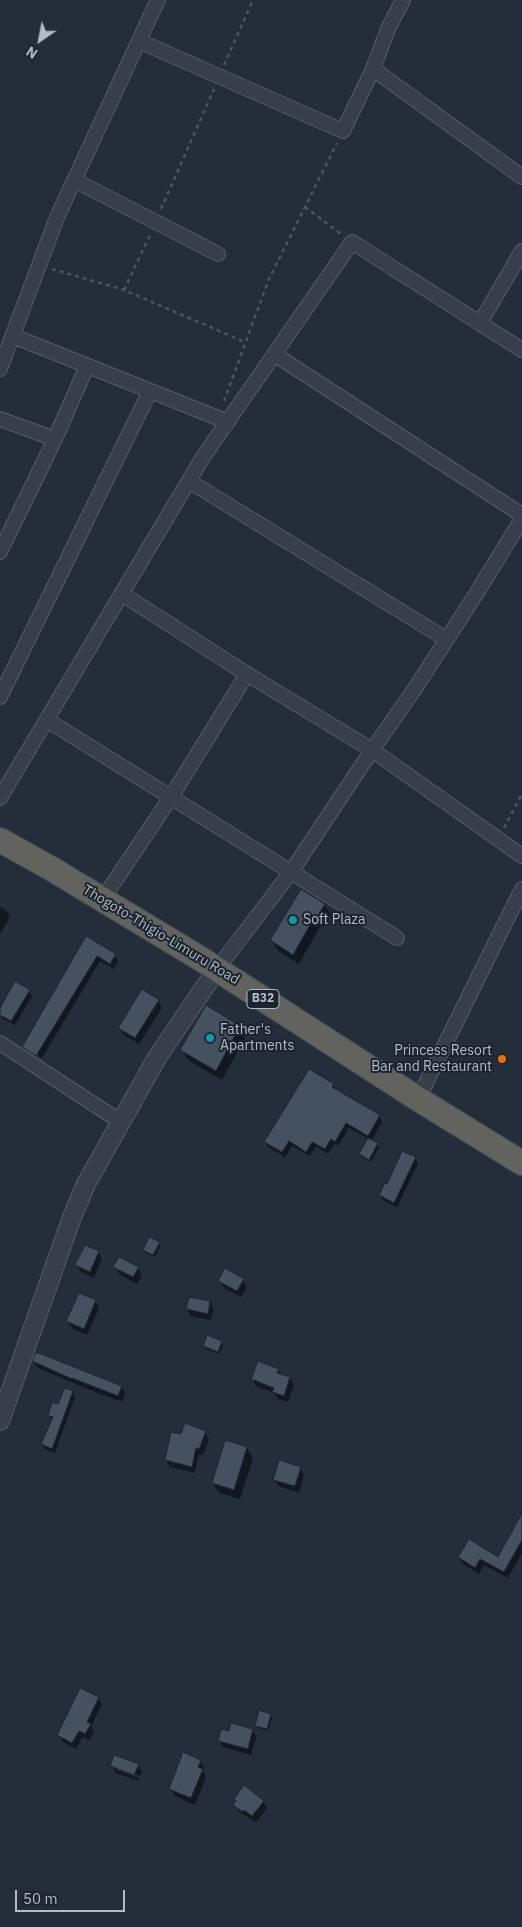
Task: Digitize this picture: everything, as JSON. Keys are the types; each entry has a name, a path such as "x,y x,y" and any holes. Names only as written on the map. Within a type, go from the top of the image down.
{"highway":[{"name":"Thogoto-Thigio-Limuru Road","path":"0,840 52,869 216,968 418,1099 522,1163"}],"street":[{"path":"0,369 39,265 74,180 158,0"},
{"path":"139,42 343,131 373,69 388,29 402,0"},
{"path":"373,69 522,177"},
{"path":"74,180 218,254"},
{"path":"0,798 189,481 222,420 274,354 352,242 522,350"},
{"path":"480,323 522,251"},
{"path":"13,336 222,420"},
{"path":"0,1421 72,1217 86,1184 158,1056 216,968 291,872 414,690 476,594 522,517 274,354"},
{"path":"0,552 55,439 87,366"},
{"path":"0,696 150,391"},
{"path":"0,419 55,439"},
{"path":"189,481 446,639"},
{"path":"122,594 247,674 372,750 522,856"},
{"path":"102,900 171,797 247,674"},
{"path":"47,720 397,938"},
{"path":"418,1099 522,890"},
{"path":"0,1043 121,1122"}],"path":[{"path":"124,290 220,77 252,0"},
{"path":"222,420 245,342 269,279 343,131"},
{"path":"305,206 352,242"},
{"path":"39,265 124,290 245,342"},
{"path":"499,838 522,794"}],"building":[{"name":"Soft Plaza","path":"301,889 325,904 317,917 315,916 293,955 270,940"},
{"path":"86,936 116,954 110,964 97,956 36,1056 22,1047"},
{"path":"15,981 30,990 11,1021 0,1015 0,1008"},
{"path":"142,989 159,1000 135,1038 118,1028"},
{"name":"Father's Apartments","path":"206,1005 240,1026 216,1071 180,1050"},
{"path":"309,1069 334,1084 332,1087 380,1115 368,1136 346,1123 335,1142 331,1139 325,1149 312,1142 306,1152 289,1141 282,1152 264,1142"},
{"path":"368,1138 378,1143 369,1160 359,1154"},
{"path":"402,1151 416,1157 394,1203 379,1195 385,1183 387,1184"},
{"path":"149,1237 160,1242 153,1255 143,1250"},
{"path":"85,1245 99,1251 90,1272 75,1265"},
{"path":"119,1257 139,1267 133,1277 113,1267"},
{"path":"225,1268 244,1279 237,1291 218,1281"},
{"path":"79,1293 96,1300 84,1329 66,1321"},
{"path":"189,1297 210,1301 208,1314 186,1309"},
{"path":"207,1335 222,1341 218,1352 203,1346"},
{"path":"36,1352 122,1386 118,1396 72,1379 32,1361"},
{"path":"258,1361 279,1369 277,1373 290,1377 284,1396 272,1392 274,1388 251,1379"},
{"path":"65,1388 73,1391 52,1449 41,1444 53,1417 48,1416 52,1402 58,1404"},
{"path":"185,1423 206,1431 199,1449 196,1448 192,1467 165,1460 171,1432 181,1434"},
{"path":"225,1440 247,1447 234,1490 212,1483"},
{"path":"279,1460 301,1467 295,1486 273,1480"},
{"path":"522,1513 522,1540 504,1572 480,1559 475,1568 458,1557 469,1539 498,1557"},
{"path":"80,1688 99,1697 87,1722 91,1724 85,1734 79,1731 72,1743 57,1735"},
{"path":"259,1710 271,1714 267,1729 255,1726"},
{"path":"231,1723 253,1729 248,1749 218,1741 221,1729 229,1731"},
{"path":"183,1752 201,1760 198,1767 203,1769 191,1798 169,1789"},
{"path":"114,1755 139,1764 134,1775 110,1766"},
{"path":"244,1785 264,1801 252,1816 233,1805 236,1801 234,1799"}],"place":[{"name":"Soft Plaza","path":"293,920"},
{"name":"Father's Apartments","path":"210,1038"},
{"name":"Princess Resort Bar and Restaurant","path":"502,1059"}]}
